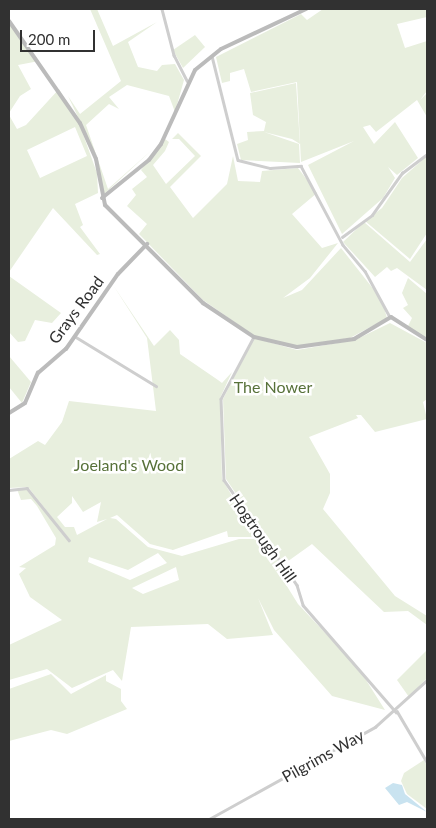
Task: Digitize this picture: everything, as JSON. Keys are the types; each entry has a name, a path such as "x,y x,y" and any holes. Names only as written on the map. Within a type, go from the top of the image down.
{"street":[{"path":"162,9 174,55 187,81"},
{"path":"102,198 149,160 161,144 190,76 212,56 306,9"},
{"path":"9,21 80,123 96,160 102,198 108,210 147,244 196,297 254,337 297,347 354,339 390,318"},
{"path":"212,56 238,160 270,168 301,166 342,237 343,245 365,270 390,318 427,340"},
{"path":"342,237 372,215 402,173 427,154"},
{"name":"Grays Road","path":"9,413 25,403 38,373 74,336 118,274 147,244"},
{"path":"74,336 156,386"},
{"name":"Hogtrough Hill","path":"254,337 221,399 224,480 297,586 303,605 396,711 427,762"},
{"path":"9,490 27,488 69,540"},
{"name":"Pilgrims Way","path":"209,819 396,711 427,680"}],"green space":[{"path":"90,9 97,9 113,46 157,22 128,42 138,67 157,71 162,65 175,64 184,80 175,112 169,96 127,85 109,97 119,109 109,104 86,125 108,189 154,148 103,195 96,155 68,96 80,114 121,81"},
{"path":"323,9 427,9 427,17 397,24 405,48 427,41 427,91 420,100 427,93 427,117 417,100 376,132 370,125 363,127 374,144 395,122 418,158 397,175 388,167 395,178 383,198 342,234 308,165 354,141 301,162 297,82 251,92 244,69 230,73 230,81 222,83 216,57 301,14 307,20"},
{"path":"9,23 39,61 18,65 31,89 20,96 9,113"},
{"path":"195,35 205,47 183,68 173,50"},
{"path":"296,83 300,144 292,139 264,132 299,144 300,163 241,160 237,144 248,140 247,132 264,131 266,122 253,115 250,93"},
{"path":"59,89 79,123 97,173 98,193 75,204 83,225 80,227 100,254 97,255 53,208 9,272 9,115 17,129 26,125","holes":["75,127 87,156 40,178 27,150"]},
{"path":"178,133 201,156 170,187 193,218 227,184 233,156 238,181 260,182 262,171 298,168 317,193 292,214 322,248 338,243 310,278 283,298 302,290 341,248 382,300 387,318 350,338 297,346 256,337 203,300 139,234 147,224 127,206 136,195 132,189 147,177 141,170 165,139 169,142 165,151 153,165 166,184 195,156 179,139 172,139"},
{"path":"427,156 427,233 410,259 365,221 382,208 402,178"},
{"path":"364,222 410,262 427,239 427,290 397,268 391,271 387,267 375,277 343,242"},
{"path":"9,276 61,313 52,323 35,320 25,341 18,342 9,332"},
{"path":"408,278 427,294 427,338 407,328 412,318 403,308 408,305 402,293"},
{"name":"Joeland's Wood","path":"113,285 154,346 170,330 179,340 180,354 222,383 232,372 220,398 222,479 256,537 228,537 227,531 173,550 150,544 117,515 110,518 116,519 148,547 182,556 239,539 259,539 283,566 280,575 298,604 359,669 385,710 332,696 274,630 258,598 273,635 227,639 208,624 131,627 122,681 113,670 72,688 47,669 9,680 9,645 62,620 30,597 19,574 26,568 19,567 55,545 56,538 37,506 31,499 21,500 17,489 27,489 70,540 28,487 9,488 9,459 38,441 45,445 62,422 69,401 156,411 147,338","holes":["72,496 83,512 101,502 97,522 107,519 77,535 74,527 65,527 57,517 72,503","158,553 167,563 130,580 88,562 89,557 128,570","176,567 179,580 143,594 132,588"]},
{"name":"The Nower","path":"390,323 427,343 427,399 423,402 427,419 375,432 361,415 356,415 358,418 309,437 330,474 330,493 323,509 395,596 427,616 427,625 408,611 384,612 312,544 284,564 226,479 223,399 254,338 297,350 355,340"},
{"path":"9,356 31,382 22,403 9,387"},
{"path":"427,650 427,678 409,697 397,680"},
{"path":"51,674 71,694 106,675 106,681 121,689 121,701 127,709 67,734 51,730 9,741 9,689"},
{"path":"424,760 427,766 427,809 407,794 401,781 404,773"}],"water":[{"path":"393,783 402,785 405,794 427,812 407,802 399,805 385,788"}]}
